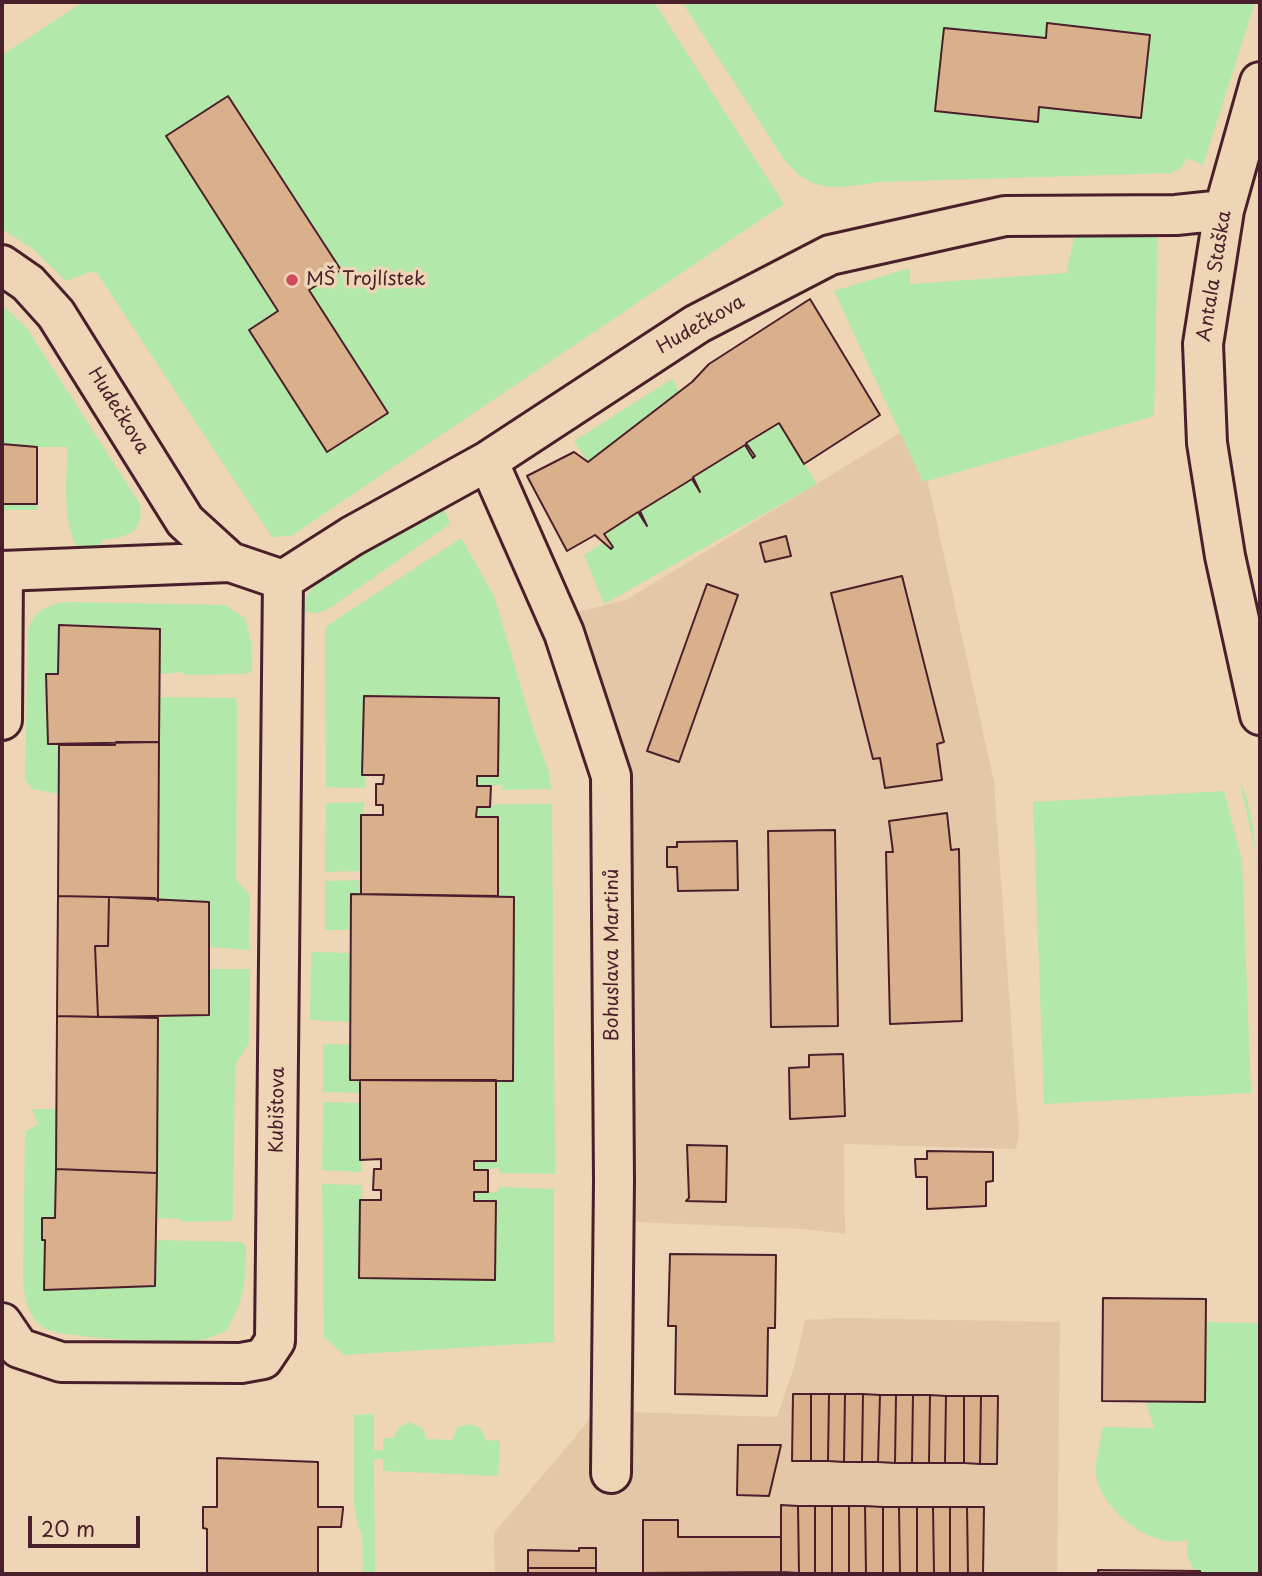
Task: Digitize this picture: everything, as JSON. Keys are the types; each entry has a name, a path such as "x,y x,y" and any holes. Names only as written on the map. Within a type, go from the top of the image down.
{"street":[{"name":"Antala Staška","path":"1260,82 1224,210 1203,344 1206,443 1243,557 1260,715"},
{"name":"Hudečkova","path":"3,570 230,562 283,580 352,536 488,461 697,324 830,255 1005,216 1176,215 1224,210"},
{"name":"Hudečkova","path":"2,265 28,283 56,314 185,521 230,562"},
{"name":"Bohuslava Martinů","path":"488,461 564,633 611,776 614,1195 611,1473"},
{"path":"2,720 3,570"},
{"name":"Kubištova","path":"2,1323 19,1348 61,1363 241,1363 263,1359 275,1341 283,580"}],"shaded area":[{"path":"915,424 994,782 1019,1134 1016,1149 844,1144 845,1234 805,1229 634,1222 612,723 577,612 626,600"},
{"path":"842,1318 1060,1322 1057,1574 495,1574 494,1533 597,1411 777,1417 795,1364 805,1320"}],"green space":[{"path":"83,2 654,2 784,204 291,536 272,537 97,273 90,272 66,281 34,250 2,229 2,55","holes":["227,96 341,270 309,290 387,413 328,452 249,330 278,311"]},
{"path":"682,2 1255,2 1203,165 1187,158 1181,168 1171,173 878,182 837,187 814,183 804,178 783,158","holes":["1048,24 1150,35 1141,118 1039,107 1038,121 936,111 944,28 1046,38"]},
{"path":"1158,226 1154,416 923,482 834,291 910,268 910,284 1066,273 1074,238"},
{"path":"2,305 26,327 140,504 141,514 136,528 126,535 101,540 101,554 83,557 71,532 66,504 67,447 10,447 9,444 2,444"},
{"path":"672,379 686,401 588,462 574,441"},
{"path":"779,423 817,484 604,604 584,555 606,541 612,548 604,534 638,512 647,526 640,511 692,479 700,491 693,477 745,445 754,457 746,443"},
{"path":"2,504 37,504 37,510 2,510"},
{"path":"443,504 450,524 330,608 318,613 301,612 305,598 316,584"},
{"path":"461,538 494,596 549,772 551,789 502,790 502,785 477,786 477,776 498,776 498,698 364,696 362,774 365,775 365,788 326,787 325,627"},
{"path":"70,602 225,605 245,618 251,642 252,670 245,674 159,674 105,625 60,625 58,674 46,674 48,744 59,745 59,794 32,789 25,780 28,630 34,617 44,609"},
{"path":"159,697 235,698 237,702 236,880 250,895 249,950 209,947 209,902 158,901"},
{"path":"1240,783 1247,800 1256,855"},
{"path":"1224,791 1242,860 1251,1093 1044,1104 1033,802"},
{"path":"364,802 361,871 325,872 326,803"},
{"path":"552,804 555,1174 499,1173 499,1168 474,1170 474,1161 496,1160 496,1080 514,897 498,896 498,817 476,817 477,807"},
{"path":"1256,855 1259,867 1259,911 1258,883"},
{"path":"361,880 361,894 351,894 351,930 325,930 325,881"},
{"path":"311,952 351,953 350,1022 310,1020"},
{"path":"209,969 250,969 249,1043 235,1065 233,1217 232,1221 181,1222 181,1219 156,1218 158,1018 165,1018 165,1014 209,1015"},
{"path":"323,1044 350,1045 350,1080 360,1080 360,1093 323,1092"},
{"path":"323,1102 360,1103 362,1172 322,1170"},
{"path":"32,1109 56,1109 55,1218 42,1219 42,1240 45,1240 45,1290 155,1286 156,1240 242,1242 246,1247 243,1291 226,1331 200,1340 146,1341 54,1332 44,1328 34,1318 24,1293 23,1279 25,1132 38,1124"},
{"path":"322,1184 362,1185 359,1278 495,1280 474,1192 498,1192 499,1187 554,1189 554,1342 344,1355 324,1337"},
{"path":"1206,1322 1260,1323 1260,1574 1201,1574 1200,1571 1194,1571 1187,1555 1188,1539 1175,1542 1161,1540 1132,1526 1108,1502 1096,1476 1103,1427 1154,1428 1146,1402 1205,1402"},
{"path":"374,1414 374,1450 383,1450 383,1438 393,1438 399,1427 410,1422 422,1428 427,1439 452,1440 458,1427 471,1424 481,1429 486,1440 500,1441 498,1476 383,1471 383,1459 374,1459 375,1574 363,1574 362,1532 359,1530 354,1505 354,1415"}],"building":[{"path":"1047,23 1150,35 1141,118 1039,107 1038,122 935,111 944,28 1046,38"},
{"name":"MŠ Trojlístek","path":"228,96 341,270 309,290 388,413 327,452 249,330 278,311 166,136"},
{"path":"810,299 880,415 804,464 779,423 746,443 755,456 753,458 745,445 693,477 700,492 692,479 640,511 647,526 638,512 604,534 613,547 611,549 595,535 567,551 527,476 574,452 588,462 692,382 709,364"},
{"path":"2,444 37,447 37,504 2,504"},
{"path":"786,536 791,556 765,562 760,543"},
{"path":"902,576 944,742 937,744 942,780 885,788 880,758 873,759 831,593"},
{"path":"707,584 738,595 679,762 647,751"},
{"path":"59,625 160,629 159,742 48,744 46,674 58,674"},
{"path":"364,696 499,698 498,776 477,776 477,786 491,786 490,807 477,807 476,817 498,817 498,896 361,894 361,815 383,815 383,805 376,805 376,784 383,784 384,775 362,775"},
{"path":"116,742 159,742 158,901 155,898 58,896 59,745 115,745"},
{"path":"947,813 951,850 959,849 962,1021 890,1024 886,852 893,852 889,821"},
{"path":"835,830 838,1026 771,1027 768,831"},
{"path":"737,841 738,890 678,891 677,867 667,867 667,847 677,847 677,842"},
{"path":"351,894 514,897 513,1081 350,1080"},
{"path":"58,896 109,897 108,946 95,946 98,1017 57,1016"},
{"path":"109,897 209,902 209,1015 98,1017 95,946 108,946"},
{"path":"57,1016 158,1018 157,1173 56,1169"},
{"path":"843,1054 845,1116 790,1119 789,1068 809,1067 809,1055"},
{"path":"360,1080 496,1080 496,1161 474,1161 474,1170 488,1170 488,1192 474,1192 474,1201 496,1201 495,1280 359,1278 360,1200 381,1200 381,1190 373,1190 374,1169 381,1169 381,1159 360,1160"},
{"path":"687,1145 727,1146 726,1202 686,1201 689,1198"},
{"path":"927,1151 993,1152 993,1181 986,1182 986,1206 927,1209 927,1177 916,1177 915,1159 927,1159"},
{"path":"56,1169 157,1173 155,1286 44,1290 45,1240 42,1240 42,1218 55,1218"},
{"path":"670,1254 776,1255 775,1328 768,1328 767,1396 675,1394 676,1326 668,1326"},
{"path":"1103,1298 1206,1299 1205,1402 1102,1401"},
{"path":"793,1394 811,1394 811,1461 792,1461"},
{"path":"811,1394 829,1394 828,1461 811,1461"},
{"path":"829,1394 845,1394 844,1462 828,1461"},
{"path":"845,1394 863,1394 862,1462 844,1462"},
{"path":"863,1394 880,1395 878,1462 862,1462"},
{"path":"880,1395 896,1395 895,1463 878,1462"},
{"path":"896,1395 913,1395 912,1463 895,1463"},
{"path":"913,1395 930,1395 929,1463 912,1463"},
{"path":"930,1395 946,1396 945,1463 929,1463"},
{"path":"946,1396 964,1396 964,1463 945,1463"},
{"path":"964,1396 981,1396 980,1464 964,1463"},
{"path":"981,1396 998,1396 997,1464 980,1464"},
{"path":"738,1445 781,1445 769,1496 737,1495"},
{"path":"217,1458 318,1462 318,1507 343,1509 341,1527 318,1527 318,1574 207,1574 207,1529 203,1528 203,1507 217,1507"},
{"path":"781,1505 798,1506 799,1573 781,1572"},
{"path":"798,1506 815,1506 815,1573 799,1573"},
{"path":"815,1506 832,1506 832,1573 815,1573"},
{"path":"832,1506 849,1506 849,1574 832,1573"},
{"path":"849,1506 865,1506 866,1574 849,1574"},
{"path":"865,1506 883,1507 883,1574 866,1574"},
{"path":"883,1507 899,1507 900,1574 883,1574"},
{"path":"899,1507 917,1507 917,1574 900,1574"},
{"path":"917,1507 933,1507 934,1574 917,1574"},
{"path":"933,1507 950,1507 950,1574 934,1574"},
{"path":"950,1507 967,1507 968,1574 950,1574"},
{"path":"967,1507 984,1507 983,1574 968,1574"},
{"path":"643,1520 678,1520 678,1537 781,1537 781,1572 643,1573"},
{"path":"579,1548 596,1548 596,1568 528,1568 528,1550 579,1551"},
{"path":"528,1568 596,1568 596,1574 528,1574"},
{"path":"1098,1570 1200,1571 1201,1574 1098,1574"}],"place":[{"name":"MŠ Trojlístek","path":"292,280"}]}
